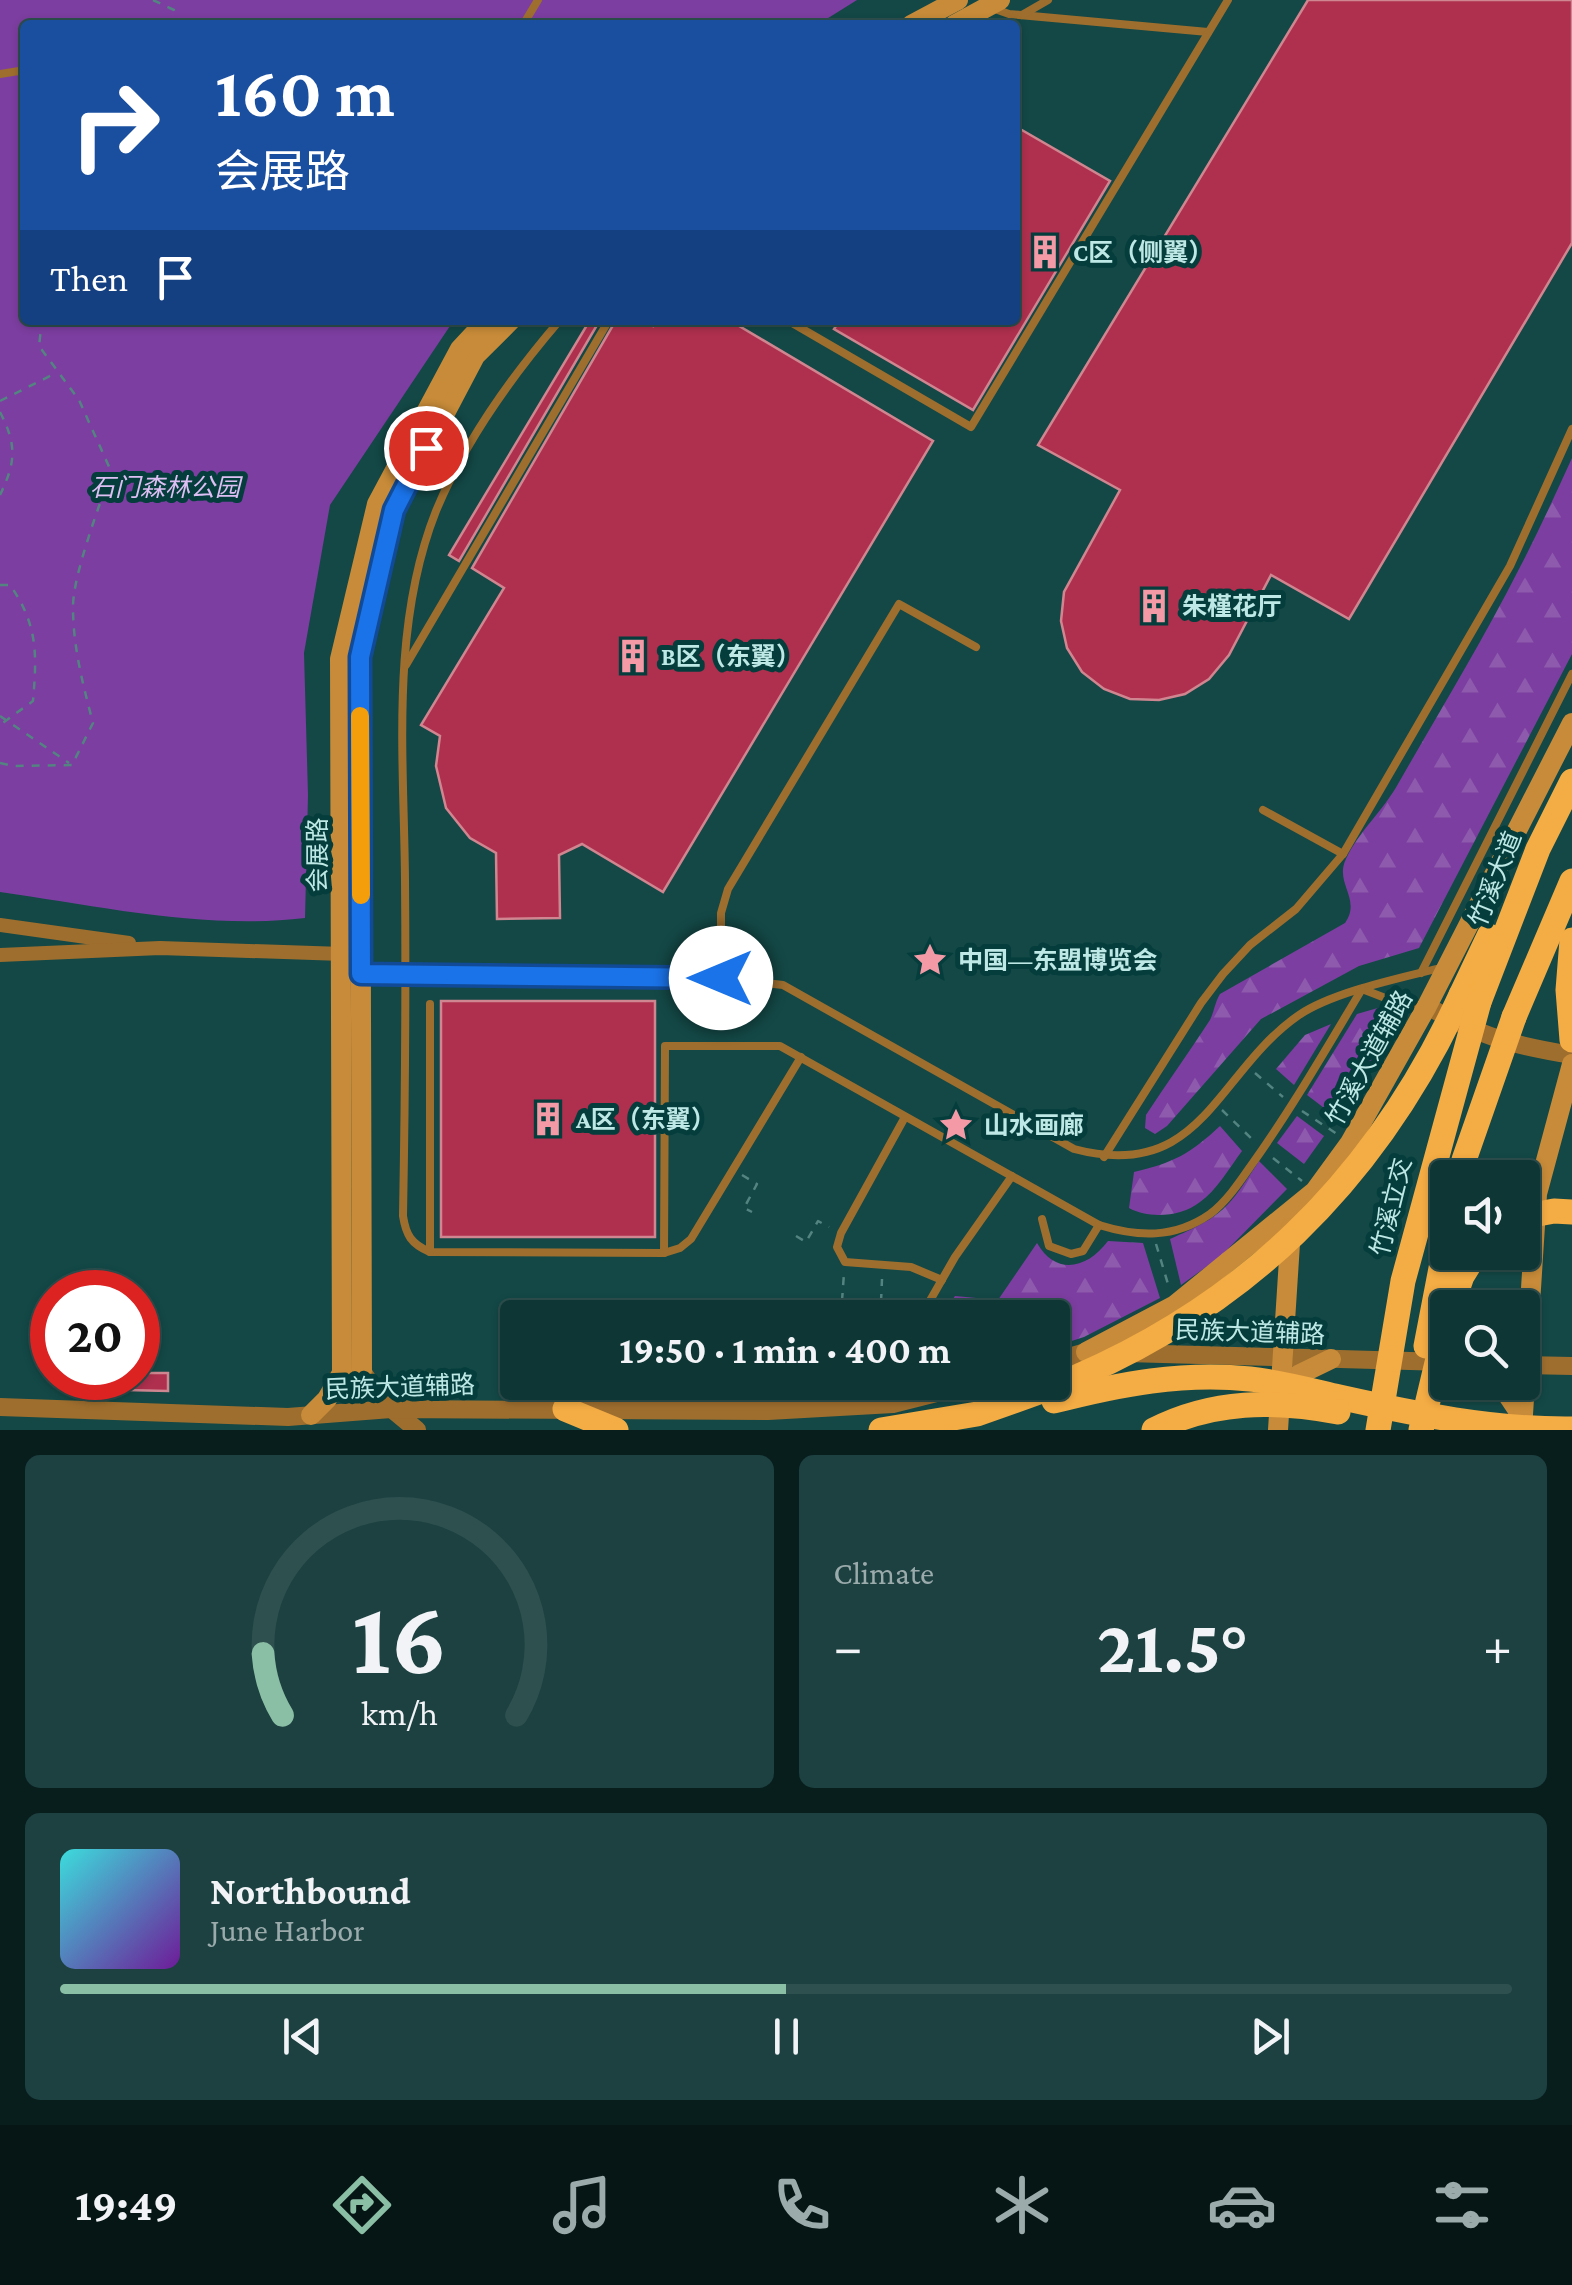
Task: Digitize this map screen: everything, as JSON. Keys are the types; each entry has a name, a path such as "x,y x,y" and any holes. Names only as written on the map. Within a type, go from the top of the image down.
{"highway":[{"name":"竹溪大道","path":"1470,998 1481,952 1572,782"},
{"path":"1466,1160 1514,1016 1572,881"},
{"path":"1571,1028 1568,970 1572,940"},
{"path":"1070,1377 1123,1356 1192,1316 1247,1277 1305,1227 1388,1126 1470,998"},
{"name":"竹溪立交","path":"1378,1430 1403,1281 1470,998"},
{"path":"1540,1212 1572,1212"},
{"path":"1412,1430 1439,1270"},
{"path":"1070,1383 1228,1377 1470,1422 1572,1429"},
{"path":"1421,1430 1430,1394"},
{"path":"881,1430 977,1414 1012,1400"},
{"path":"1154,1430 1198,1411 1252,1404 1318,1408 1431,1430"},
{"path":"564,1409 616,1430"}],"main road":[{"path":"920,20 958,0"},
{"path":"963,20 995,3"},
{"name":"会展路","path":"352,1372 340,659 377,504 460,349 482,325"},
{"name":"会展路","path":"352,1372 361,974 360,657 394,510 475,356 505,325"},
{"name":"竹溪大道辅路","path":"1086,1352 1175,1305 1315,1191 1350,1143 1428,1006 1572,723"},
{"path":"1530,1290 1537,1194 1572,1064"},
{"path":"1278,1426 1293,1210"},
{"path":"1278,1426 1285,1393 1296,1376 1331,1359"},
{"path":"311,1415 352,1372"},
{"path":"1509,1400 1522,1423"}],"street":[{"path":"0,925 160,948"},
{"path":"0,956 160,948 343,954"},
{"path":"1428,1006 1474,1032 1518,1046 1572,1055"},
{"name":"民族大道辅路","path":"1070,1367 1086,1352 1430,1362"},
{"path":"1540,1365 1572,1366"},
{"path":"352,1372 418,1430"},
{"name":"民族大道辅路","path":"0,1407 311,1415 390,1409 768,1411 909,1400"},
{"path":"285,1430 311,1415"}],"lane":[{"path":"1022,15 1048,0"},
{"path":"796,325 971,427 1228,0"},
{"path":"995,3 1022,15 1208,32"},
{"path":"556,325 527,358 485,419 436,512 412,594 404,669 406,1234 418,1247 430,1252 664,1253 680,1248 691,1239 801,1057"},
{"path":"404,669 605,325"},
{"path":"804,330 807,325"},
{"path":"1104,1157 1223,974 1250,945 1296,908 1343,854 1510,566 1572,429"},
{"path":"721,978 720,913 728,889 899,604 976,647"},
{"path":"1421,973 1572,674"},
{"path":"1263,810 1343,854"},
{"path":"343,954 361,974 721,978 784,985 1074,1150 1104,1157 1133,1157 1164,1148 1196,1123 1300,1014 1362,989 1448,966"},
{"path":"1362,989 1428,1006"},
{"path":"664,1253 665,1046 780,1046 1098,1224 1128,1234 1153,1236 1210,1213 1234,1188 1292,1104 1362,989"},
{"path":"430,1004 430,1252"},
{"path":"905,1117 836,1247 844,1262 912,1267 942,1280"},
{"path":"930,1300 1012,1176"},
{"path":"1042,1218 1050,1246 1071,1254 1082,1250 1098,1224"},
{"path":"893,1400 893,1404"}],"path":[{"path":"153,0 174,10 178,20"},
{"path":"41,325 39,346 79,400 111,471 72,604 79,671 93,724 72,765"},
{"path":"0,401 58,373"},
{"path":"0,412 12,436 12,470 0,496"},
{"path":"0,585 10,585 26,609 37,652 32,700 0,725"},
{"path":"0,716 72,765"},
{"path":"0,763 72,765"},
{"path":"732,1168 757,1184 744,1208 752,1212"},
{"path":"796,1236 806,1242 818,1220 841,1234"},
{"path":"1153,1236 1175,1305"},
{"path":"842,1300 844,1262"},
{"path":"882,1265 882,1300"}],"green space":[{"name":"石门森林公园","path":"0,0 857,0 825,20 20,20 20,325 451,325 330,505 304,653 308,795 305,918 191,919 0,892"},
{"path":"1572,458 1572,654 1419,948 1359,966 1261,1019 1167,1126 1155,1134 1145,1128 1146,1115 1210,1020 1220,994 1345,923 1351,906 1343,876 1346,859 1392,794 1475,650"},
{"path":"1388,1005 1395,1024 1340,1120 1307,1095 1357,1014"},
{"path":"1331,1024 1294,1085 1276,1069 1305,1035"},
{"path":"1297,1116 1324,1136 1304,1164 1277,1143"},
{"path":"1220,1126 1242,1151 1206,1197 1184,1211 1165,1215 1129,1208 1134,1172 1180,1156"},
{"path":"1259,1161 1287,1189 1220,1257 1181,1285 1170,1239 1223,1209"},
{"path":"1108,1241 1143,1243 1160,1298 1070,1342 1070,1300 998,1300 1037,1243 1053,1261 1062,1264 1081,1263"},
{"path":"955,1296 998,1300 952,1300"}],"building":[{"path":"1308,0 1572,0 1572,243 1349,619 1271,575 1229,655 1209,679 1185,694 1159,700 1130,699 1104,689 1082,672 1067,648 1061,621 1064,592 1120,490 1038,445"},
{"name":"C区（侧翼）","path":"1020,129 1110,181 973,410 834,329 837,325 1020,325"},
{"path":"587,325 597,325 459,561 449,555"},
{"name":"B区（东翼）","path":"613,325 737,325 933,441 663,892 582,844 559,855 560,918 497,919 496,853 470,838 446,808 436,766 440,736 421,725 504,588 472,568"},
{"name":"A区（东翼）","path":"441,1001 655,1001 655,1237 441,1237"},
{"path":"160,1373 168,1373 168,1391 160,1391"}],"slow traffic":[{"path":"360,716 361,895"}],"place":[{"name":"C区（侧翼）","path":"1045,252"},
{"name":"朱槿花厅","path":"1154,606"},
{"name":"B区（东翼）","path":"633,656"},
{"name":"中国—东盟博览会","path":"930,960"},
{"name":"A区（东翼）","path":"548,1119"},
{"name":"山水画廊","path":"956,1125"}],"route":[{"path":"426,448 394,510 360,657 361,974 721,978"}]}
